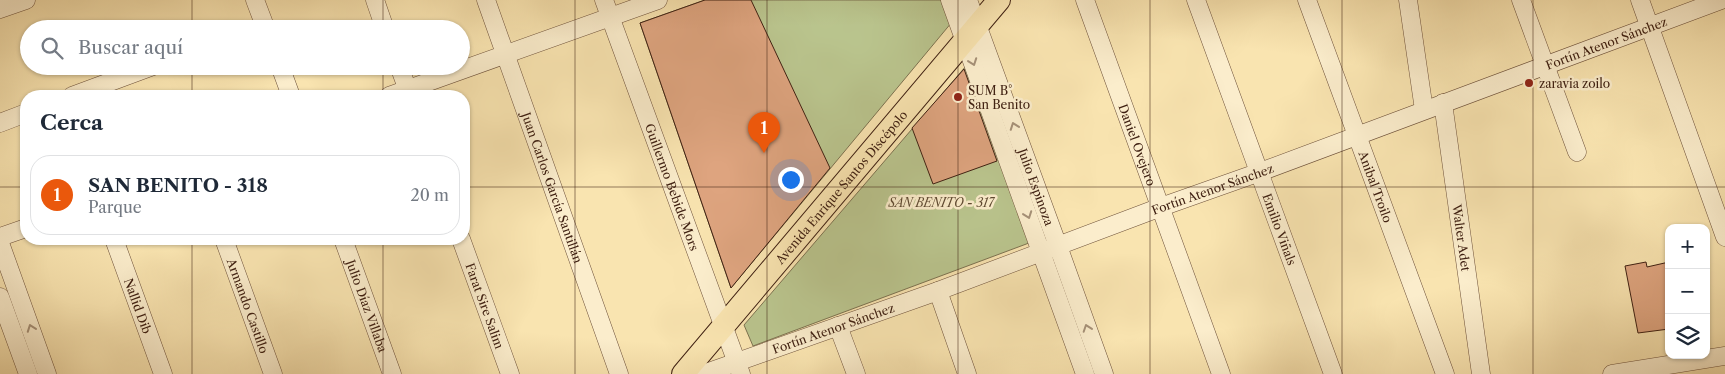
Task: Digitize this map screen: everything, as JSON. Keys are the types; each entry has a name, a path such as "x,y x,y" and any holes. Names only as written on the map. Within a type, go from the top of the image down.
{"main road":[{"name":"Avenida Enrique Santos Discépolo","path":"683,374 999,0"}],"street":[{"path":"0,9 26,0"},
{"path":"256,0 260,20"},
{"path":"375,0 382,20"},
{"name":"Juan Carlos García Santillán","path":"486,0 619,374"},
{"name":"Guillermo Bebide Mors","path":"604,0 739,368"},
{"path":"470,70 658,0"},
{"name":"Julio Espinoza","path":"950,0 971,33 1058,246 1104,374"},
{"name":"Julio Espinoza","path":"968,0 971,33 1041,252 1085,374"},
{"name":"Daniel Ovejero","path":"1085,0 1221,374"},
{"name":"Emilio Viñals","path":"1196,0 1333,374"},
{"name":"Anibal Troilo","path":"1308,0 1445,374"},
{"path":"1408,0 1424,110"},
{"path":"1522,0 1577,152"},
{"path":"1640,0 1725,237"},
{"name":"Fortín Atenor Sánchez","path":"703,374 739,368 838,326 938,291 1161,206 1260,172 1545,64 1721,0"},
{"path":"88,90 129,75"},
{"path":"284,75 290,90"},
{"path":"402,75 408,90"},
{"path":"417,90 456,75"},
{"name":"Walter Adet","path":"1443,103 1481,374"},
{"path":"0,123 20,115"},
{"path":"0,237 20,230"},
{"path":"0,243 47,374"},
{"name":"Nallid Dib","path":"116,245 163,374"},
{"name":"Armando Castillo","path":"226,245 273,374"},
{"name":"Julio Díaz Villaba","path":"345,245 392,374"},
{"name":"Farat Sire Salim","path":"463,245 510,374"},
{"path":"938,291 967,374"},
{"path":"0,297 28,374"},
{"path":"838,326 856,374"},
{"path":"1612,374 1725,356"}],"green space":[{"path":"705,0 944,0 952,22 731,288 640,23"},
{"name":"SAN BENITO - 317","path":"966,66 1029,243 753,346 744,325"}],"building":[{"path":"705,0 751,0 830,168 731,288 640,23"},
{"name":"SUM B° San Benito","path":"964,69 997,161 933,184 912,128"},
{"path":"1646,262 1647,267 1665,263 1665,330 1638,333 1625,266"}],"place":[{"name":"zaravia zoilo","path":"1529,83"},
{"name":"SUM B° San Benito","path":"958,97"},
{"name":"SAN BENITO - 318","path":"764,153"}]}
